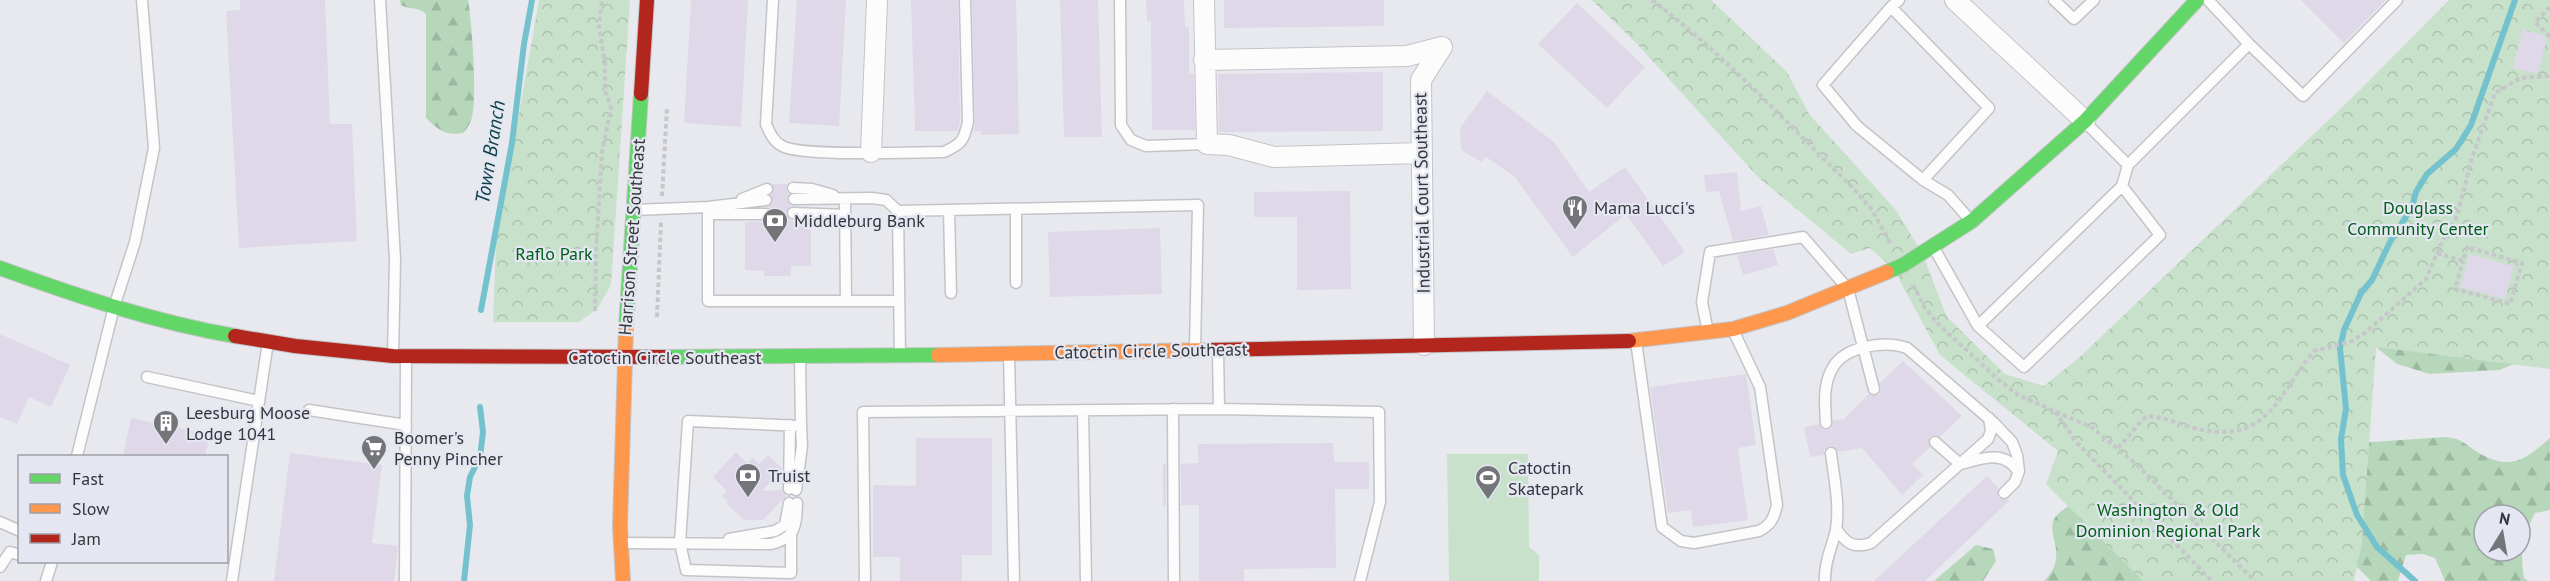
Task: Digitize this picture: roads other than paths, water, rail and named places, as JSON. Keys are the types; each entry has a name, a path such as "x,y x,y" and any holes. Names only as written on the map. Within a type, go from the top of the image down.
{"main road":[{"name":"Harrison Street Southeast","path":"623,581 620,526 624,358 647,0"},
{"name":"Catoctin Circle Southeast","path":"0,268 114,307 197,329 342,352 400,356 800,358 1636,341 1708,333 1733,329 1787,313 1848,289 1902,265 1972,221 2085,122 2197,0"}],"street":[{"path":"871,152 877,0"},
{"path":"1204,0 1207,144 1229,145 1268,156 1420,153"},
{"path":"1955,0 2085,122"},
{"name":"Industrial Court Southeast","path":"1204,60 1407,56 1442,47 1421,80 1420,153 1424,345"}],"lane":[{"path":"77,455 114,307 135,242 154,148 142,0"},
{"path":"380,0 400,356 406,424 405,581"},
{"path":"773,0 766,124 772,138 784,147 809,152 944,152 958,146 965,135 968,122 965,0"},
{"path":"1120,0 1121,125 1131,140 1146,146 1207,144"},
{"path":"2054,0 2074,19 2094,0"},
{"path":"2208,0 2249,44 2303,96 2397,0"},
{"path":"1923,180 1989,108 1895,4 1823,85 1857,126 1923,180 1948,195 1972,221"},
{"path":"1978,326 2122,186 2128,165 2249,44"},
{"path":"2085,122 2128,165"},
{"path":"1933,247 1978,326 2024,367 2160,236 2122,186"},
{"path":"845,207 793,202 845,207 872,198 886,200 898,211 1198,205 1195,350"},
{"path":"634,210 708,210 766,202 729,204 708,210"},
{"path":"845,207 846,301"},
{"path":"708,210 708,301 899,301"},
{"path":"949,210 951,293"},
{"path":"1016,210 1016,283"},
{"path":"898,211 900,356"},
{"path":"1708,333 1702,302 1710,252 1803,237 1848,289 1874,389"},
{"path":"1636,341 1662,527 1681,541 1694,543 1759,531 1768,526 1777,505 1760,387 1733,329"},
{"path":"232,581 268,341"},
{"path":"1826,423 1824,398 1831,369 1843,357 1864,346 1894,344 1907,348 1989,418 2012,442 2017,455 2019,471 2015,482 2004,493"},
{"path":"1218,349 1219,408"},
{"path":"1009,354 1014,581"},
{"path":"792,490 800,358"},
{"path":"147,377 259,401"},
{"path":"865,581 863,412 1219,408 1379,412 1380,502 1360,581"},
{"path":"1173,409 1174,581"},
{"path":"309,410 406,424"},
{"path":"1083,410 1086,581"},
{"path":"1836,528 1843,540 1852,545 1861,547 1871,543 1988,439 1991,431 1989,418"},
{"path":"711,543 775,531 786,525 793,503 796,523 791,535 791,573 686,570 680,543 688,421 796,425"},
{"path":"1935,442 1960,464"},
{"path":"1825,581 1824,572 1836,528 1837,503 1831,453"},
{"path":"1960,464 1986,456 2013,463 2019,471"},
{"path":"0,522 18,530"},
{"path":"622,543 771,544 783,541 791,535"},
{"path":"0,567 10,552 18,554"},
{"path":"46,581 49,563"}],"waterway":[{"name":"Town Branch","path":"481,310 512,143 524,44 532,0"},
{"path":"2415,581 2377,547 2357,515 2343,475 2341,439 2346,409 2340,348 2344,330 2361,293 2372,280 2390,242 2412,207 2416,192 2427,174 2456,149 2471,125 2515,0"},
{"name":"Town Branch","path":"464,581 470,525 467,496 470,477 480,457 483,432 480,407"}],"place":[{"name":"Mama Lucci's","path":"1575,231"},
{"name":"Middleburg Bank","path":"775,244"},
{"name":"Leesburg Moose Lodge 1041","path":"166,446"},
{"name":"Boomer's Penny Pincher","path":"374,471"},
{"name":"Truist","path":"748,499"},
{"name":"Catoctin Skatepark","path":"1488,501"}],"park label":[{"name":"Douglass Community Center","path":"2418,218"},
{"name":"Raflo Park","path":"554,254"},
{"name":"Washington & Old Dominion Regional Park","path":"2168,520"}]}
